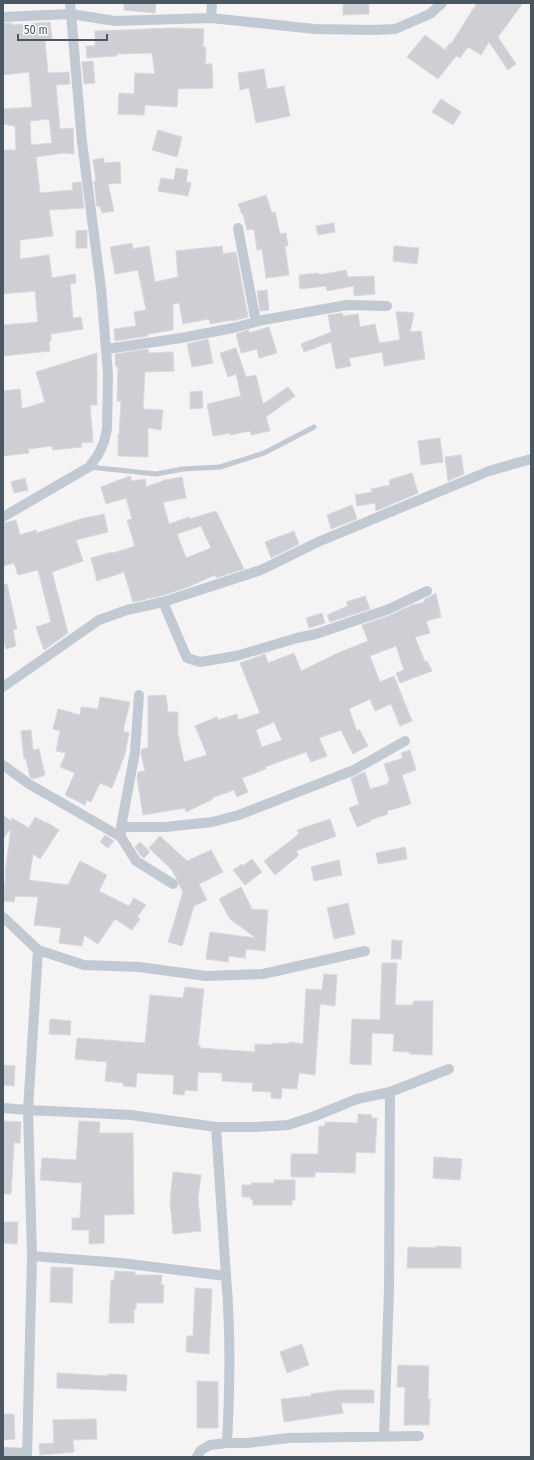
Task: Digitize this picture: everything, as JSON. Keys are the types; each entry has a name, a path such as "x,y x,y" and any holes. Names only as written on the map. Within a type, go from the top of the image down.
{"street":[{"path":"3,517 89,467 98,455 104,442 107,429 107,349 101,288 82,142 70,3"},
{"path":"211,18 212,3"},
{"path":"3,17 71,14 115,21 211,18 315,29 395,29 430,14 442,3"},
{"path":"238,228 256,322"},
{"path":"107,349 181,338 347,305 387,306"},
{"path":"3,687 99,620 127,610 163,602 262,570 318,542 489,470 531,459"},
{"path":"163,602 187,658 200,662 236,656 316,634 388,609 427,591"},
{"path":"121,832 135,752 140,695"},
{"path":"121,832 212,822 240,815 354,770 405,741"},
{"path":"3,765 29,784 121,832 136,861 173,884"},
{"path":"3,917 38,950 84,965 139,967 206,976 263,974 365,951"},
{"path":"3,1452 27,1455 32,1256 28,1110 38,950"},
{"path":"3,1108 131,1115 216,1127 288,1125 357,1099 390,1092 449,1069"},
{"path":"384,1436 389,1290 390,1092"},
{"path":"216,1127 229,1325 230,1391 227,1443"},
{"path":"32,1256 121,1263 226,1276"},
{"path":"197,1457 201,1450 210,1445 227,1443 248,1444 288,1438 419,1436"}],"lane":[{"path":"89,467 156,474 183,469 220,467 264,452 314,427"}],"building":[{"path":"124,3 156,3 155,13 124,10"},
{"path":"343,3 369,3 369,14 343,15"},
{"path":"477,3 523,3 498,37 516,64 508,70 489,42 481,55 468,47 460,58 456,56 438,79 407,57 425,35 445,50 450,43 451,44"},
{"path":"50,22 52,39 45,40 48,73 69,72 70,84 56,85 60,129 73,128 74,154 64,153 36,157 40,193 73,190 72,183 81,182 84,208 49,210 53,236 20,240 20,259 49,255 52,278 75,274 76,283 70,284 73,318 81,317 83,329 51,334 51,341 49,341 50,351 3,356 3,325 38,322 35,291 3,294 3,150 16,150 15,126 3,124 3,109 32,107 29,72 3,75 3,23 12,23 12,25","holes":["49,119 52,143 31,145 30,121"]},
{"path":"173,28 204,29 203,47 206,47 205,64 212,64 213,88 178,89 177,107 145,105 144,115 118,114 119,93 134,94 135,73 155,74 152,53 117,54 117,56 87,58 86,46 95,46 95,31"},
{"path":"93,61 95,83 84,84 82,62"},
{"path":"264,69 267,89 284,86 290,116 256,123 249,88 240,90 238,73"},
{"path":"441,99 461,112 453,125 432,112"},
{"path":"158,130 182,137 177,157 152,150"},
{"path":"104,158 104,163 120,162 121,183 108,184 114,211 102,213 100,206 97,207 94,181 96,181 93,160"},
{"path":"176,168 188,170 186,182 191,183 188,196 158,191 161,178 174,180"},
{"path":"266,195 272,213 275,212 280,234 286,233 288,246 285,246 289,275 266,278 262,249 257,250 254,229 247,230 243,214 238,204"},
{"path":"334,223 335,232 318,235 316,226"},
{"path":"87,230 87,248 76,248 76,231"},
{"path":"132,243 133,249 149,246 155,282 178,277 176,251 222,246 223,254 236,252 248,317 210,324 209,319 183,324 179,303 173,304 173,330 148,334 148,336 115,341 114,329 136,326 134,312 146,310 138,270 115,274 110,247"},
{"path":"394,246 419,248 417,264 393,261"},
{"path":"346,270 348,277 374,276 375,294 354,296 354,286 327,291 326,286 300,289 299,275 319,273 319,275"},
{"path":"267,290 269,310 260,311 257,291"},
{"path":"396,312 414,313 410,332 421,331 425,359 384,366 382,352 349,358 351,366 336,369 331,342 304,352 301,344 331,332 328,315 342,313 343,316 358,314 360,327 375,324 379,343 400,340"},
{"path":"269,327 277,353 259,358 257,349 241,353 236,334 249,330 249,333"},
{"path":"208,339 213,363 192,367 187,344"},
{"path":"236,348 246,377 256,375 263,404 288,387 295,396 266,417 270,431 251,435 250,431 230,435 230,433 213,436 207,404 241,396 236,374 228,377 220,353"},
{"path":"148,349 149,353 173,352 174,371 145,372 143,409 163,410 161,430 148,428 148,457 118,456 121,401 117,401 118,367 116,367 115,354"},
{"path":"97,353 97,405 90,405 93,442 81,443 82,447 53,450 52,446 28,449 29,453 3,456 3,391 20,389 22,409 45,402 36,372"},
{"path":"202,391 203,408 190,409 190,392"},
{"path":"440,438 443,462 421,465 418,441"},
{"path":"461,455 464,474 448,481 445,457"},
{"path":"412,473 418,493 376,511 375,503 357,506 355,495 372,492 371,489 390,485 389,480"},
{"path":"130,476 132,481 145,479 146,487 165,480 182,477 186,498 163,502 169,524 189,517 190,519 216,511 244,569 216,578 215,575 188,587 161,596 133,602 124,572 97,581 91,558 135,546 127,520 132,519 126,498 106,504 101,487","holes":["201,526 211,548 186,558 177,534"]},
{"path":"25,478 28,490 14,493 11,482"},
{"path":"352,505 357,519 331,529 327,515"},
{"path":"104,514 108,532 76,540 83,561 52,572 68,633 44,650 36,627 51,622 38,570 18,575 14,563 3,566 3,523 16,520 20,535 36,530 37,533 80,519"},
{"path":"294,531 299,544 271,558 265,542"},
{"path":"3,584 7,584 17,629 13,630 16,646 6,649 3,637"},
{"path":"436,593 441,617 426,621 430,633 415,637 425,662 427,661 432,671 400,683 396,673 404,670 396,646 370,656 380,682 394,676 412,721 400,726 391,704 375,711 370,699 349,709 357,731 359,729 368,746 353,754 341,730 319,738 327,756 311,762 306,752 265,767 266,769 242,778 248,792 237,797 234,790 212,798 213,799 186,812 185,808 143,815 137,778 138,772 145,771 141,754 142,749 148,748 148,696 166,695 168,712 178,712 178,734 184,762 207,755 195,726 217,717 218,720 237,714 238,720 260,713 240,663 265,654 268,663 294,653 301,671 338,653 368,641 362,625 391,615 412,605 425,602 424,600","holes":["274,722 282,740 262,747 256,730"]},
{"path":"365,596 370,609 330,622 327,615 348,606 346,602"},
{"path":"322,613 325,623 309,628 306,618"},
{"path":"100,697 130,702 123,731 129,733 125,754 112,788 100,783 91,802 87,800 85,805 65,795 75,773 60,767 66,753 56,751 60,731 53,729 58,709 80,715 81,707 98,709"},
{"path":"31,730 33,750 39,749 45,775 33,779 30,777 26,759 24,759 21,731"},
{"path":"410,750 416,770 402,775 411,804 387,811 388,814 370,820 371,821 357,827 349,808 359,804 351,778 365,772 370,789 388,784 387,782 390,782 384,764 403,758 401,753"},
{"path":"3,815 11,821 12,818 29,828 35,817 59,830 40,859 33,854 29,880 68,885 80,861 107,875 99,891 129,906 134,898 146,905 137,917 140,919 132,930 115,919 98,944 84,935 82,946 59,943 61,928 34,925 38,897 15,896 14,902 3,901 11,828 3,839"},
{"path":"330,819 336,836 296,851 299,855 275,875 264,861 299,834 297,830"},
{"path":"105,835 114,841 108,848 100,842"},
{"path":"160,836 187,861 211,850 223,872 199,884 207,900 194,906 182,946 168,942 183,892 172,870 149,848"},
{"path":"140,842 150,852 144,858 135,847"},
{"path":"405,847 407,859 378,864 376,853"},
{"path":"252,859 262,872 245,885 233,870 242,864 243,866"},
{"path":"339,860 342,875 314,881 311,867"},
{"path":"241,887 252,909 268,910 265,951 246,949 245,958 229,956 228,962 206,959 210,932 256,938 230,919 219,899"},
{"path":"348,903 355,934 334,939 327,908"},
{"path":"392,940 402,941 401,959 391,959"},
{"path":"382,963 397,963 395,1005 413,1005 414,1001 433,1001 432,1055 410,1054 410,1052 393,1051 394,1034 372,1033 371,1065 350,1064 352,1019 380,1020"},
{"path":"324,974 337,975 335,1006 320,1004 315,1075 299,1073 297,1089 282,1088 281,1099 271,1098 271,1092 252,1091 253,1083 222,1081 222,1073 198,1072 197,1091 185,1090 184,1095 173,1094 174,1075 137,1073 136,1087 123,1086 123,1083 105,1081 107,1062 75,1059 77,1038 145,1043 150,995 183,998 185,987 204,989 198,1045 200,1045 200,1048 255,1052 255,1044 289,1044 289,1042 303,1044 306,989 322,990"},
{"path":"50,1019 71,1021 70,1035 49,1034"},
{"path":"3,1065 15,1066 14,1086 3,1085"},
{"path":"358,1114 372,1115 371,1118 377,1118 375,1153 356,1152 355,1173 315,1172 315,1177 291,1177 291,1154 318,1154 319,1126 325,1126 325,1122 358,1123"},
{"path":"3,1121 21,1122 20,1143 14,1143 11,1194 3,1194"},
{"path":"79,1121 100,1122 99,1133 133,1133 134,1214 104,1215 104,1243 89,1244 89,1230 72,1230 72,1218 80,1218 82,1183 40,1180 42,1158 76,1160"},
{"path":"434,1157 462,1159 460,1180 433,1178"},
{"path":"173,1172 201,1175 198,1198 201,1231 173,1234 170,1201"},
{"path":"274,1180 295,1180 295,1200 292,1200 292,1205 253,1205 253,1200 250,1199 250,1197 242,1197 242,1185 252,1185 251,1183 274,1183"},
{"path":"3,1222 18,1222 17,1244 3,1243"},
{"path":"436,1246 461,1247 461,1268 407,1268 408,1247 436,1248"},
{"path":"51,1267 73,1268 72,1303 50,1302"},
{"path":"115,1271 135,1272 135,1275 162,1275 161,1285 164,1285 163,1303 136,1303 136,1309 134,1309 134,1323 109,1323 111,1280 114,1280"},
{"path":"195,1288 212,1289 209,1354 186,1352 187,1336 193,1336"},
{"path":"302,1344 309,1365 287,1373 280,1352"},
{"path":"398,1365 429,1366 429,1425 404,1425 405,1387 397,1387"},
{"path":"57,1373 108,1376 108,1374 127,1375 126,1391 57,1388"},
{"path":"197,1381 218,1382 218,1428 197,1428"},
{"path":"340,1390 374,1390 374,1403 341,1403 343,1413 284,1422 281,1399 311,1396 311,1394"},
{"path":"3,1414 14,1414 15,1439 3,1440"},
{"path":"96,1419 97,1439 73,1440 74,1452 40,1455 39,1444 54,1443 53,1420"}]}
